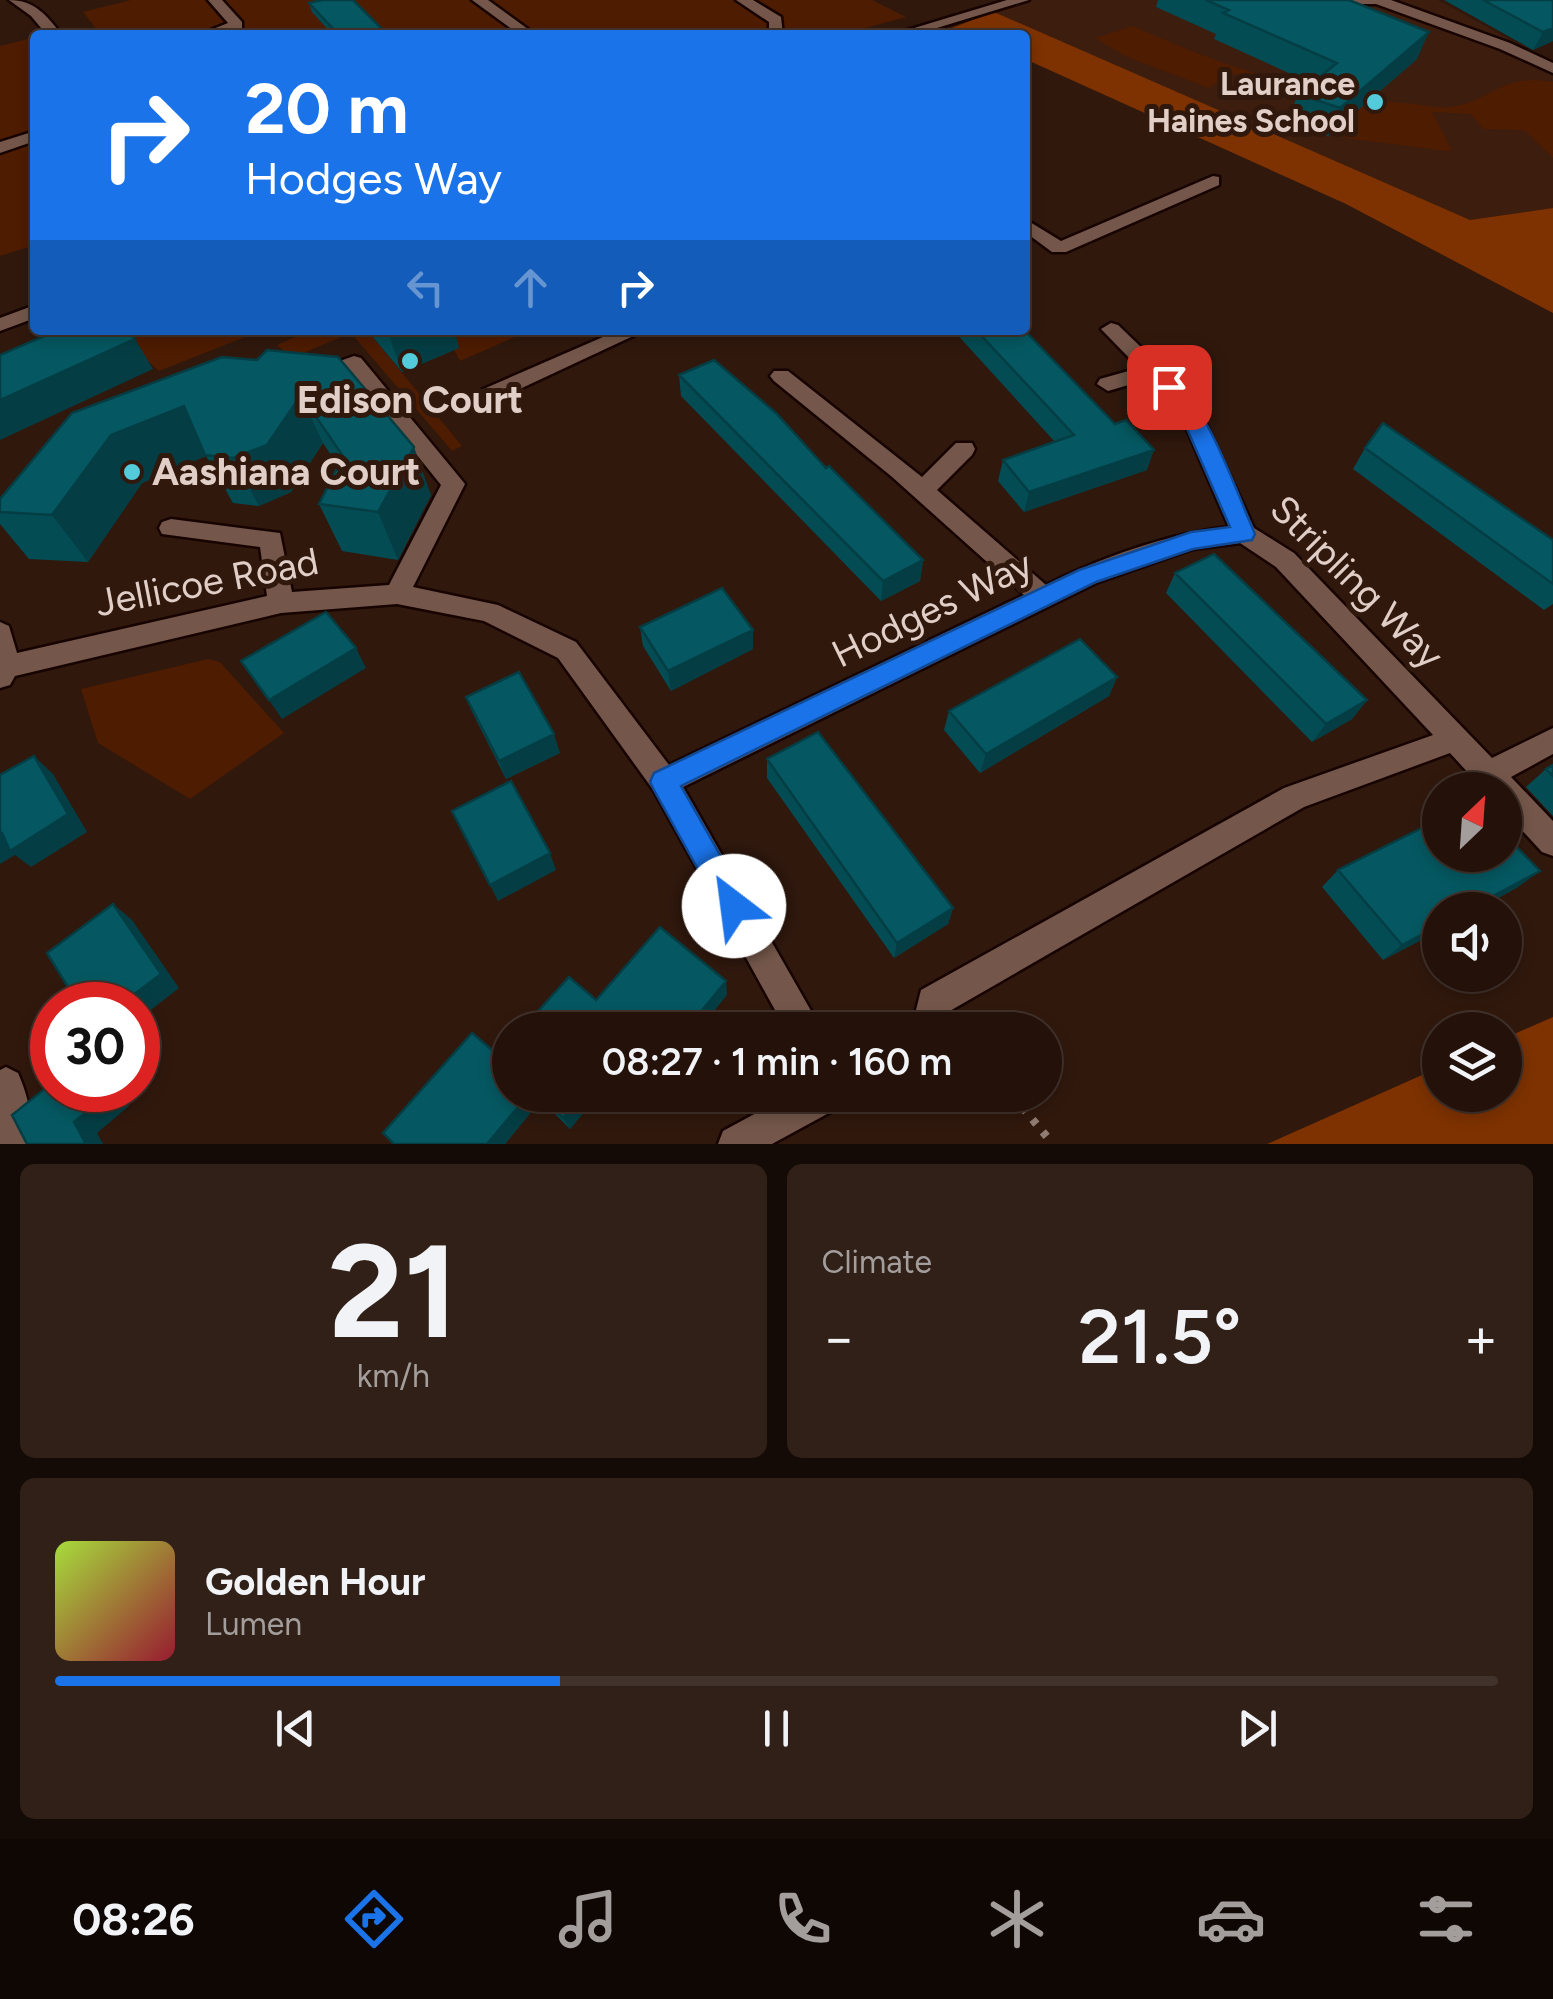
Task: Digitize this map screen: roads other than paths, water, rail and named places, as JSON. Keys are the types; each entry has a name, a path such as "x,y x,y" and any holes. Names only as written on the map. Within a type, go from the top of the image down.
{"street":[{"path":"16,0 36,13 51,30"},
{"path":"215,0 242,30"},
{"path":"479,0 522,30"},
{"path":"743,0 776,20 776,30"},
{"path":"917,30 1022,0"},
{"path":"1341,0 1377,0 1505,46 1553,69"},
{"path":"0,148 30,138"},
{"path":"1030,227 1060,248 1213,181"},
{"path":"0,325 30,313"},
{"name":"Stripling Way","path":"1112,329 1186,403 1244,534 1286,560 1489,772"},
{"path":"473,402 625,335"},
{"path":"301,383 354,364 453,484 398,594"},
{"path":"1108,384 1153,371"},
{"path":"781,376 922,490 1043,597"},
{"path":"922,490 964,449"},
{"path":"171,528 271,539 282,603"},
{"name":"Hodges Way","path":"664,782 1088,576 1191,540 1244,534"},
{"name":"Jellicoe Road","path":"3,672 282,603 398,594 489,612 566,650 664,782 795,1012"},
{"path":"0,633 3,672"},
{"path":"932,1012 934,1002 1294,797 1456,739"},
{"path":"1495,772 1553,740"},
{"name":"Stripling Way","path":"1522,808 1553,842"},
{"path":"6,1085 15,1125 12,1144"},
{"path":"736,1144 794,1112"}],"place":[{"name":"Laurance Haines School","path":"1375,102"},
{"name":"Edison Court","path":"410,361"},
{"name":"Aashiana Court","path":"132,472"}]}
